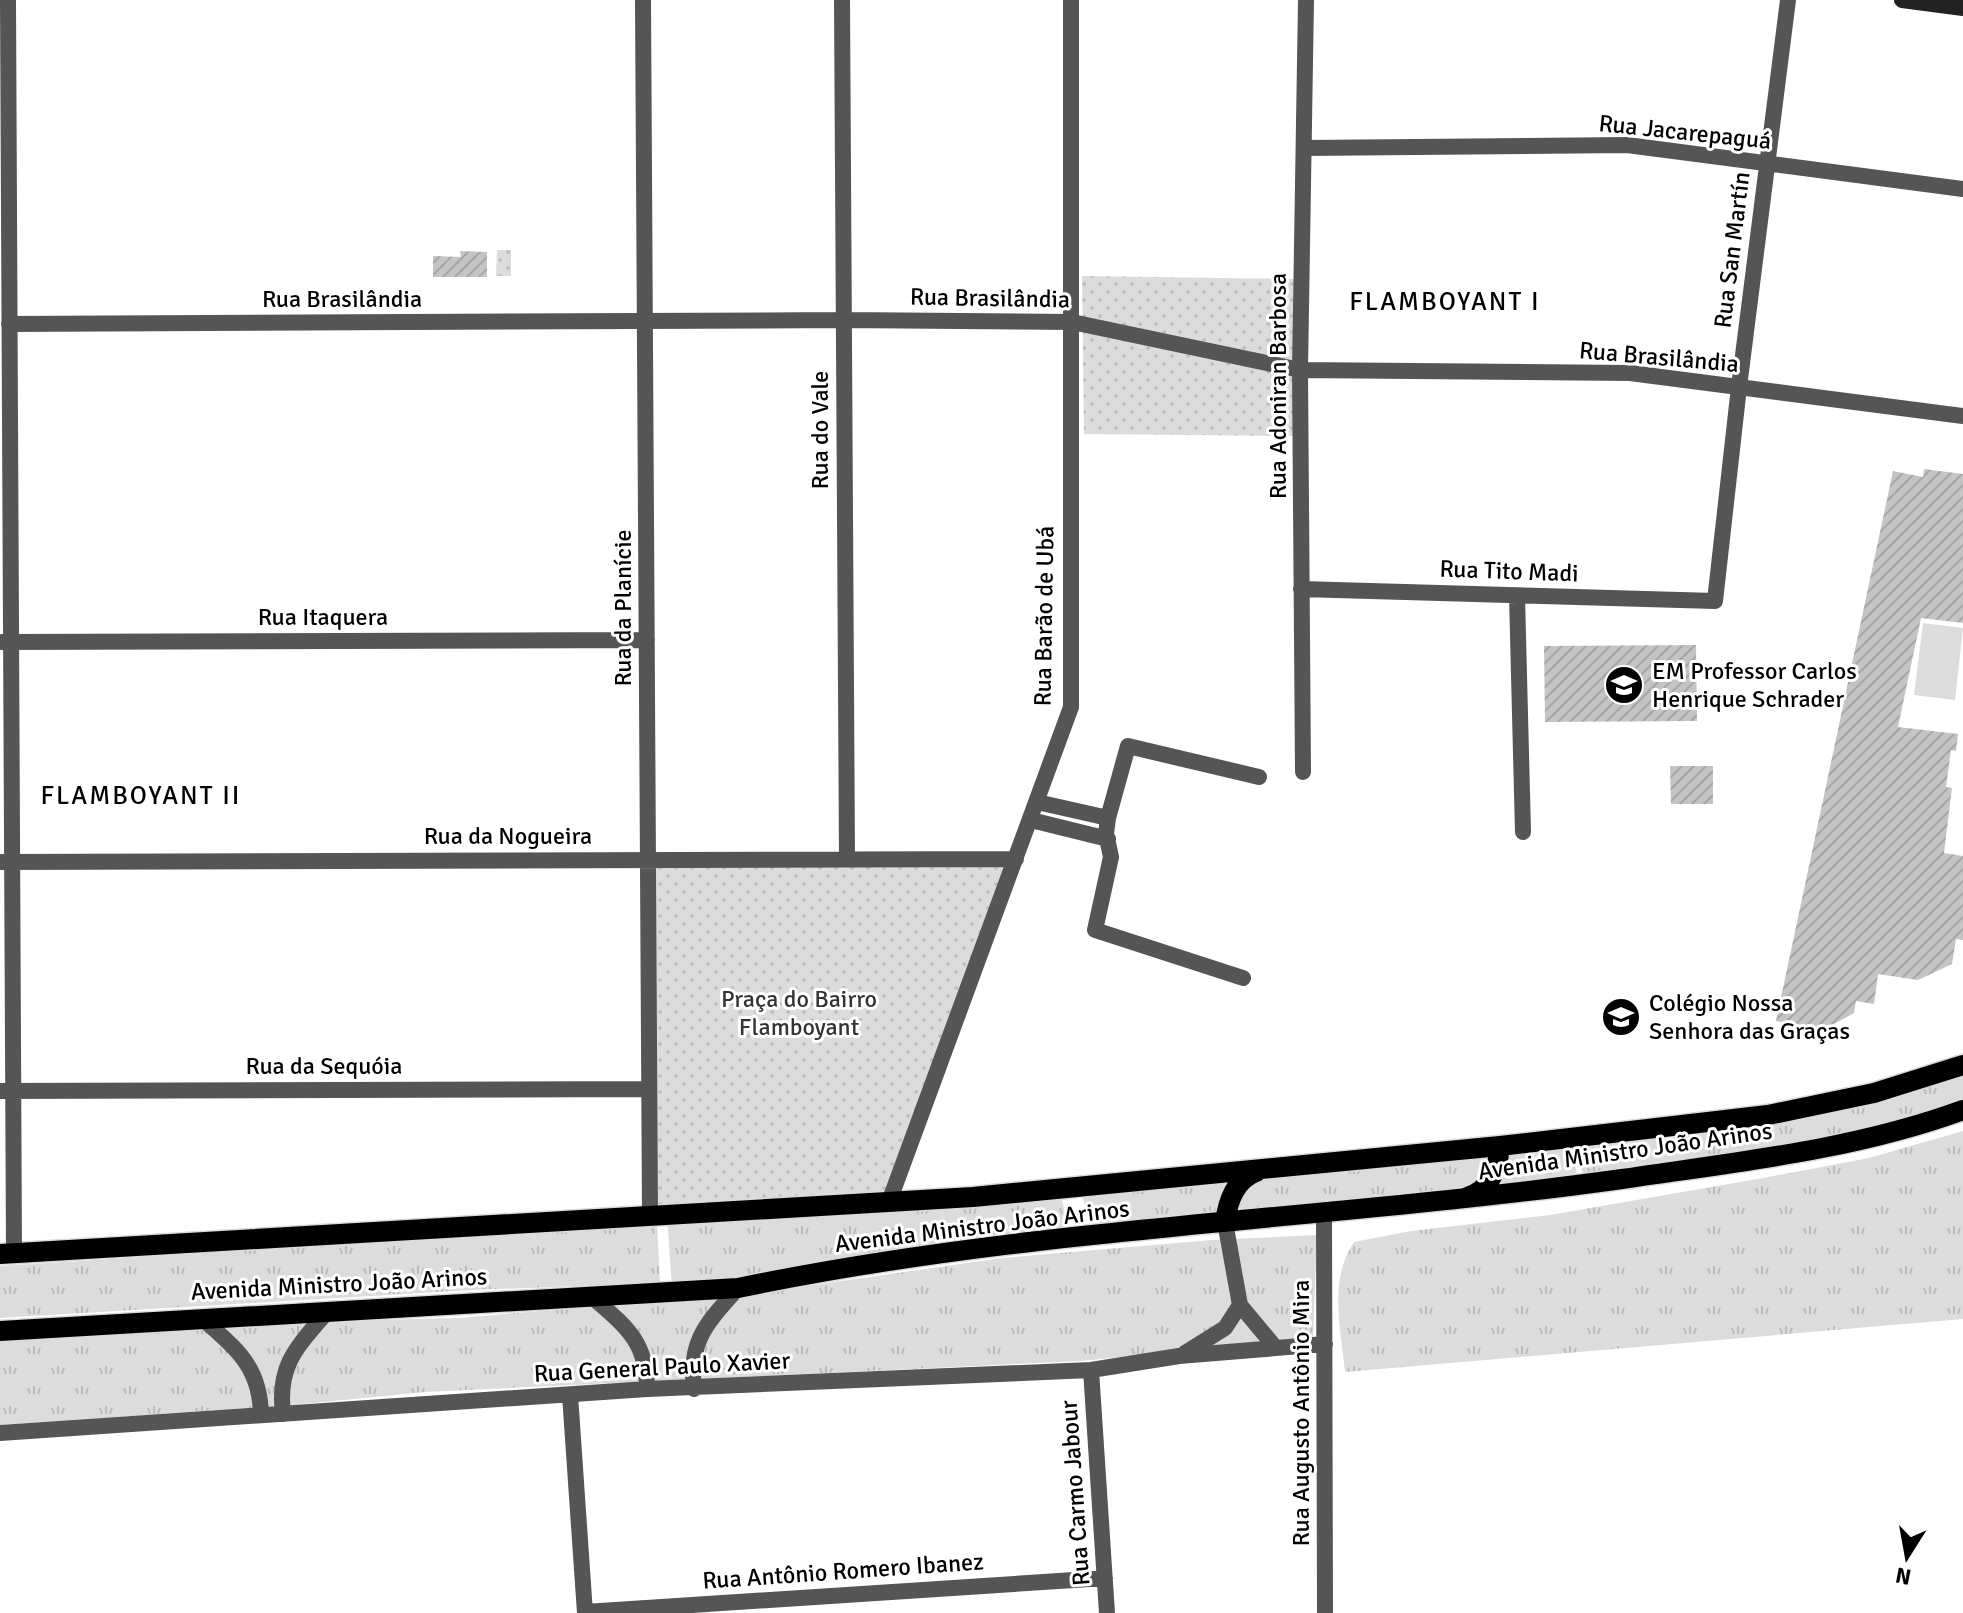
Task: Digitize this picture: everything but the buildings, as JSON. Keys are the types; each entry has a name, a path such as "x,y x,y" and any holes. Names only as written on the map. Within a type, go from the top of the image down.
{"main road":[{"path":"1902,0 1963,8"},
{"name":"Avenida Ministro João Arinos","path":"7,1254 889,1202 1085,1187 1500,1146 1768,1115 1874,1093 1963,1065"},
{"name":"Avenida Ministro João Arinos","path":"0,1331 738,1288 789,1277 978,1249 1456,1201 1779,1156 1888,1133 1963,1110"},
{"path":"1456,1201 1474,1195 1489,1183 1498,1166 1500,1146"},
{"path":"1225,1222 1227,1203 1236,1186 1251,1174 1270,1168"}],"street":[{"path":"7,1254 5,526 9,324 4,75 8,0"},
{"name":"Rua da Planície","path":"643,0 650,1215"},
{"name":"Rua do Vale","path":"842,0 847,859"},
{"name":"Rua Barão de Ubá","path":"889,1202 1071,707 1071,0"},
{"name":"Rua Adoniran Barbosa","path":"1303,772 1300,370 1306,0"},
{"name":"Rua San Martín","path":"1715,601 1788,0"},
{"name":"Rua Jacarepaguá","path":"1305,148 1627,145 1963,189"},
{"name":"Rua Brasilândia","path":"9,324 844,320 1072,322 1300,370 1630,373 1963,416"},
{"name":"Rua Tito Madi","path":"1301,589 1715,601"},
{"path":"1517,596 1523,832"},
{"name":"Rua Itaquera","path":"6,642 647,640"},
{"path":"1243,978 1095,930 1111,857 1108,818 1128,746 1259,777"},
{"path":"1037,802 1108,818"},
{"path":"1031,820 1108,839"},
{"name":"Rua da Nogueira","path":"6,862 1016,859"},
{"name":"Rua da Sequóia","path":"6,1091 649,1089"},
{"name":"Rua Augusto Antônio Mira","path":"1324,1212 1325,1613"},
{"path":"1225,1222 1240,1305 1275,1347"},
{"path":"694,1389 691,1365 704,1327 738,1288"},
{"path":"590,1295 629,1329 647,1365 647,1389"},
{"path":"1179,1356 1225,1328 1240,1305"},
{"path":"283,1414 280,1389 293,1352 327,1312"},
{"path":"203,1319 243,1355 261,1391 261,1415"},
{"name":"Rua General Paulo Xavier","path":"0,1433 647,1389 1091,1370 1179,1356 1325,1344"},
{"name":"Rua Carmo Jabour","path":"1091,1370 1107,1613"},
{"path":"570,1395 585,1612"},
{"name":"Rua Antônio Romero Ibanez","path":"585,1612 1105,1578"}],"green space":[{"path":"497,250 511,250 511,276 496,276"},
{"path":"1082,276 1298,279 1299,436 1084,434"},
{"path":"1923,623 1963,628 1955,700 1914,695"},
{"name":"Praça do Bairro Flamboyant","path":"1016,859 889,1202 650,1215 648,860"},
{"path":"1963,1067 1963,1108 1890,1131 1583,1182 1579,1145"},
{"path":"1963,1131 1963,1319 1345,1372 1339,1322 1339,1288 1341,1272 1354,1242 1411,1231 1550,1215 1763,1178 1869,1158"},
{"path":"1574,1145 1577,1181 1092,1229 1082,1196"},
{"path":"1062,1200 1070,1234 672,1287 667,1217 888,1205"},
{"path":"657,1225 660,1283 472,1290 0,1318 0,1266"},
{"path":"1317,1235 1313,1338 1081,1361 425,1392 293,1405 0,1425 0,1338 217,1324 460,1318 786,1289 1002,1258 1212,1240"}],"place":[{"name":"EM Professor Carlos Henrique Schrader","path":"1624,685"},
{"name":"Colégio Nossa Senhora das Graças","path":"1621,1017"}],"district":[{"name":"FLAMBOYANT I","path":"1445,302"},
{"name":"FLAMBOYANT II","path":"141,796"}]}
